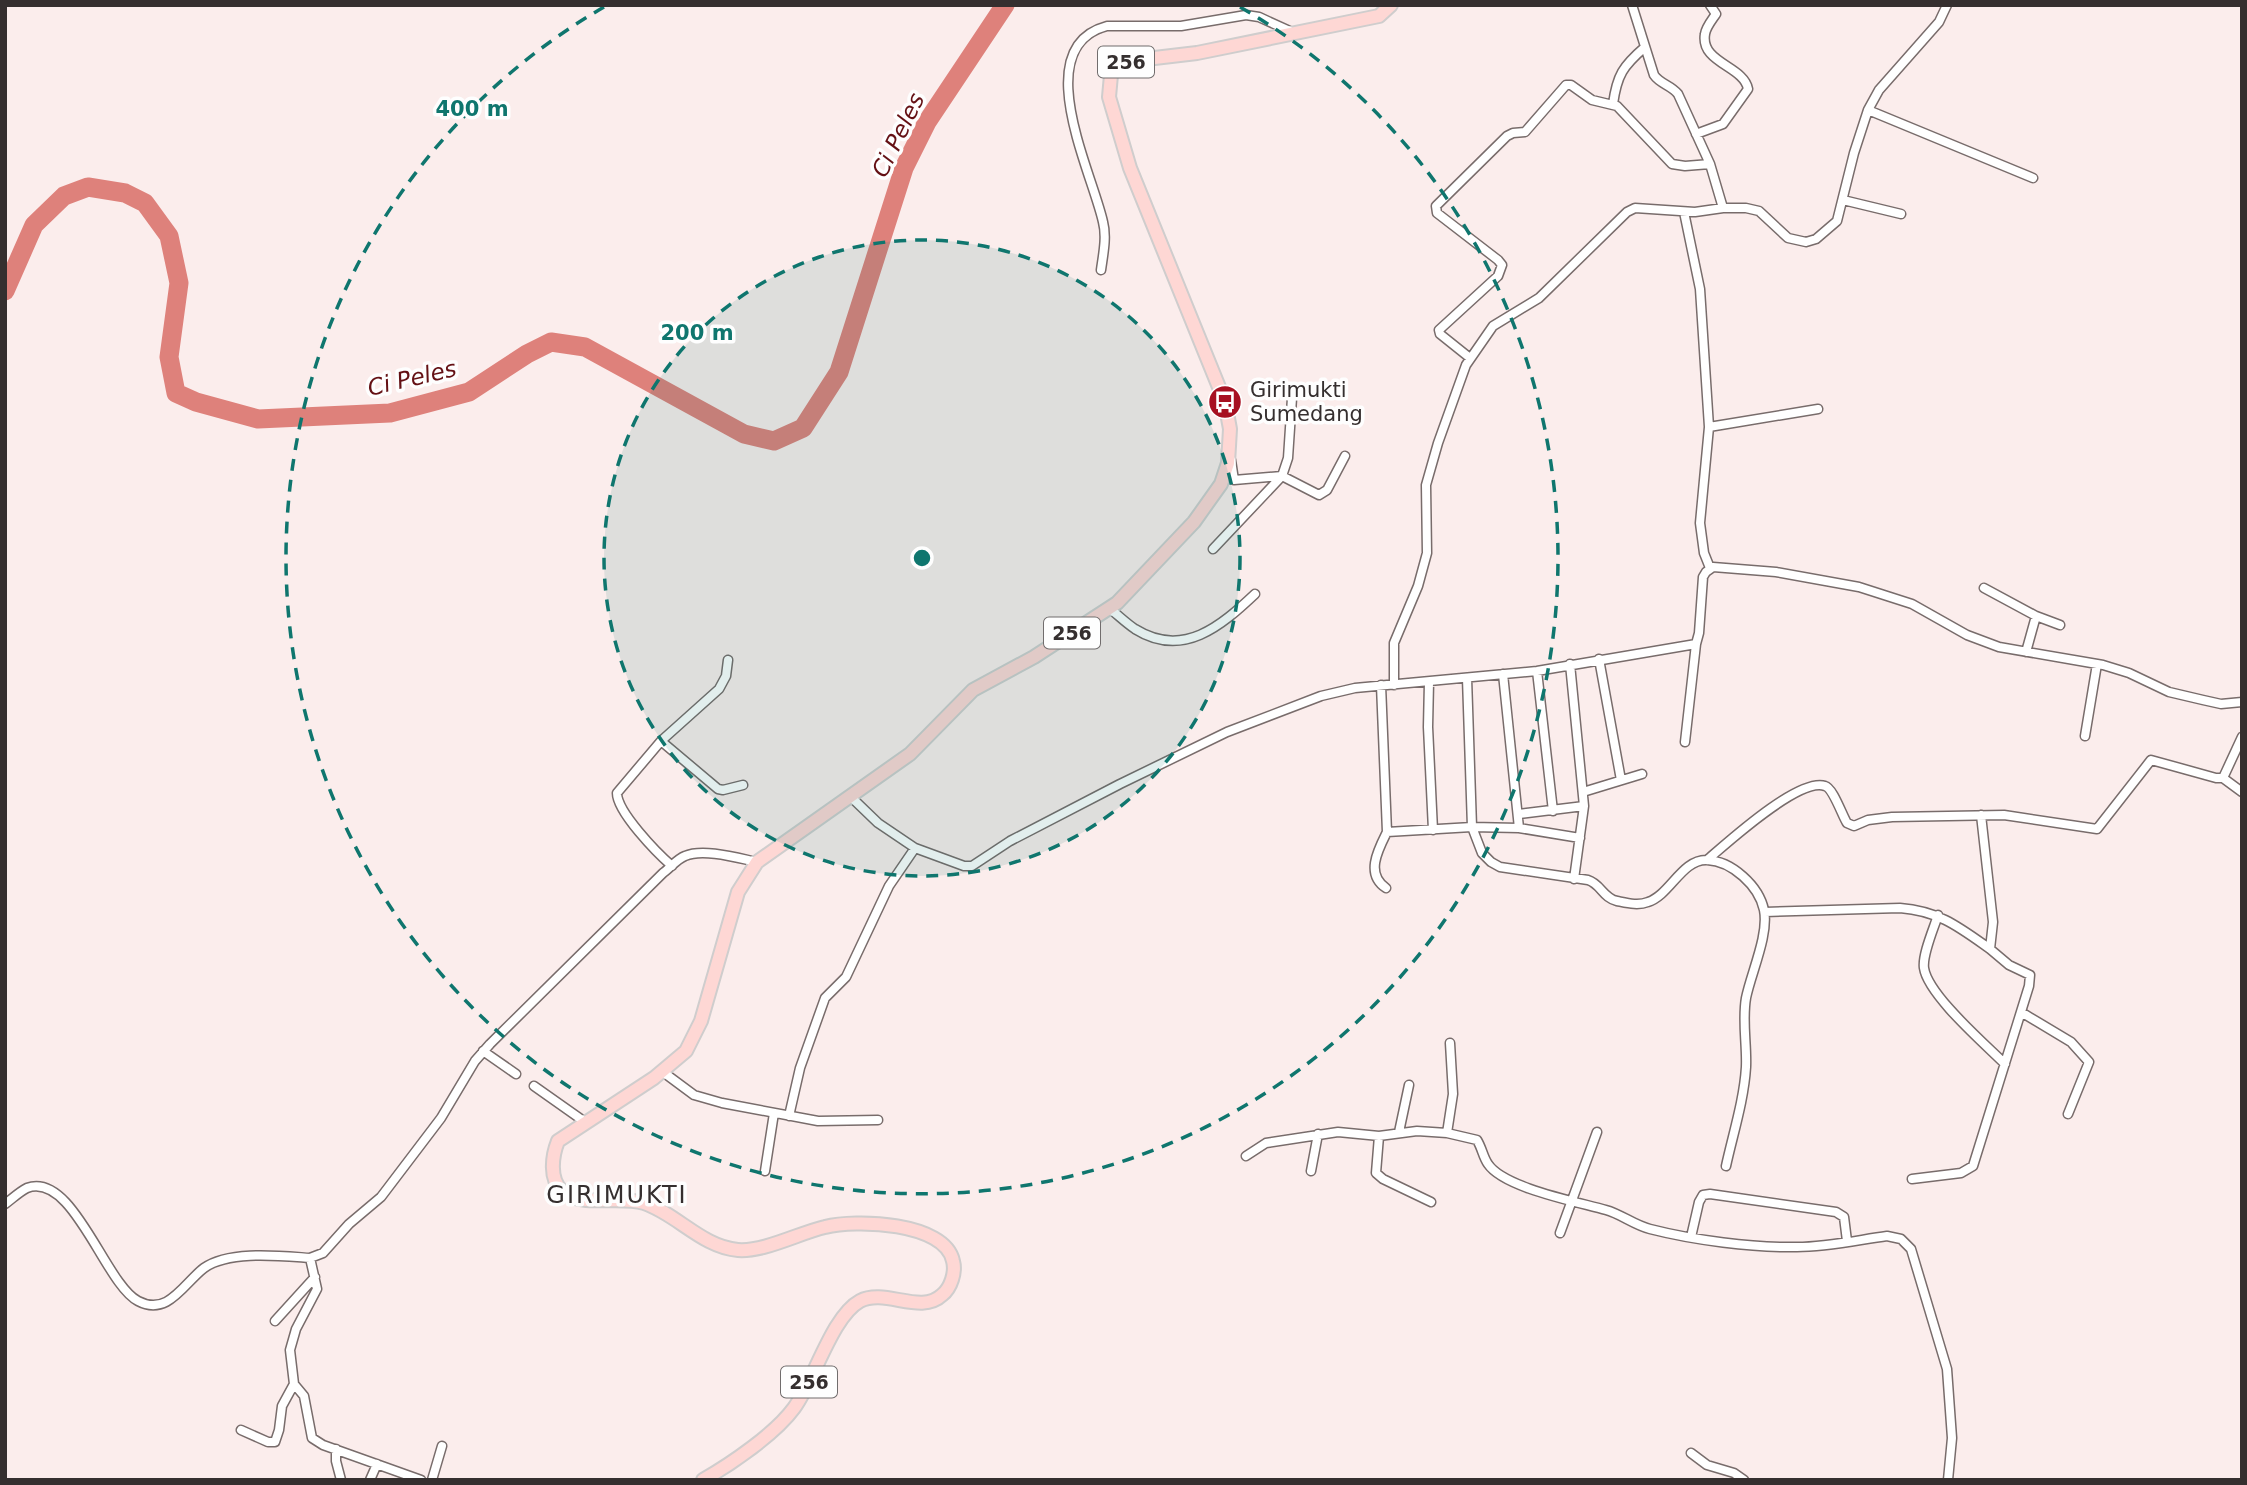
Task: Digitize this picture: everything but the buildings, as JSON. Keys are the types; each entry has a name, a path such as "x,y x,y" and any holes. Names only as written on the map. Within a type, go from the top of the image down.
{"main road":[{"name":"256","path":"703,1480 735,1460 788,1416 805,1392 848,1310 864,1299 873,1297 909,1301 936,1300 952,1279 953,1258 944,1245 921,1232 891,1226 851,1223 826,1226 755,1248 730,1249 643,1203 572,1198 560,1189 554,1179 552,1169 555,1149 561,1138 663,1072 687,1051 696,1033 738,892 757,862 915,750 974,690 1034,657 1129,592 1204,509 1221,484 1229,456 1230,429 1225,402 1129,168 1113,115 1108,86 1114,70 1129,61 1197,53 1379,16 1391,5"}],"street":[{"path":"1632,5 1654,75 1658,81 1674,88 1678,94 1710,164 1723,208"},
{"path":"1696,134 1723,124 1748,89 1743,79 1715,58 1707,48 1705,33 1716,14 1710,5"},
{"path":"1394,685 1394,643 1418,586 1427,553 1425,503 1428,475 1470,358 1493,326 1539,298 1626,212 1643,207 1684,212 1746,208 1759,211 1787,238 1806,242 1816,239 1837,221 1854,153 1868,110 1879,90 1939,22 1947,5"},
{"path":"1101,270 1104,224 1084,163 1067,90 1068,68 1081,42 1092,32 1107,26 1181,26 1246,15 1294,33"},
{"path":"1613,104 1621,72 1645,47"},
{"path":"1470,358 1440,334 1439,330 1498,276 1502,265 1436,211 1437,204 1507,136 1525,132 1567,84 1592,100 1613,104 1672,163 1685,166 1710,164"},
{"path":"1868,110 2033,178"},
{"path":"1843,200 1901,214"},
{"path":"1684,212 1700,289 1709,427 1700,523 1704,553 1710,568"},
{"path":"1213,549 1282,476 1288,458 1292,398"},
{"path":"1709,427 1818,409"},
{"path":"1229,456 1234,480 1282,476 1313,494 1324,494 1345,456"},
{"path":"1685,742 1703,578 1710,568"},
{"path":"1710,568 1776,572 1858,587 1912,604 1979,641 2097,664 2129,673 2169,692 2221,704 2242,702"},
{"path":"1984,587 2036,616 2060,625"},
{"path":"1109,608 1144,634 1181,642 1211,630 1255,594"},
{"path":"2026,652 2036,616"},
{"path":"851,797 878,823 915,848 964,866 975,866 1010,841 1120,784 1227,732 1321,696 1355,688 1537,671 1696,644"},
{"path":"1599,659 1621,780"},
{"path":"671,866 646,840 616,797 618,791 661,741 719,689 726,676 728,660"},
{"path":"1570,664 1584,792 1574,879"},
{"path":"2085,736 2097,664"},
{"path":"1537,671 1553,811"},
{"path":"1503,674 1519,828"},
{"path":"1467,678 1472,827 1482,853 1500,867 1593,881 1609,899 1639,904 1652,901 1686,870 1697,862 1707,860 1730,866 1753,889 1765,912 1759,954 1745,1006 1746,1069 1726,1166"},
{"path":"1429,682 1428,727 1433,830"},
{"path":"1381,685 1387,832 1375,859 1378,881 1387,888"},
{"path":"2223,778 2242,737"},
{"path":"661,741 718,789 743,785"},
{"path":"1707,860 1756,818 1809,786 1825,786 1830,789 1847,823 1854,826 1868,820 1892,817 1981,815 2029,817 2097,829 2151,760 2223,778 2242,792"},
{"path":"1584,792 1642,774"},
{"path":"1519,814 1584,806"},
{"path":"1981,815 1993,922 1990,949"},
{"path":"1387,832 1472,827 1519,828 1580,838"},
{"path":"789,1116 800,1068 825,998 846,977 889,886 915,848"},
{"path":"5,1204 27,1189 38,1187 52,1192 75,1212 122,1288 137,1301 153,1306 165,1304 204,1268 216,1262 236,1257 310,1258 323,1253 349,1224 381,1197 441,1118 483,1051 671,866 682,857 693,854 728,856 757,862"},
{"path":"1765,912 1919,909 1955,924 2000,959 2029,975 2021,1012 1973,1166 1961,1173 1912,1178"},
{"path":"1938,915 1924,962 1926,977 1954,1014 2005,1064"},
{"path":"2021,1012 2071,1042 2090,1062 2068,1114"},
{"path":"1447,1133 1453,1094 1450,1043"},
{"path":"483,1051 516,1074"},
{"path":"663,1072 694,1096 818,1121 878,1120"},
{"path":"1399,1132 1409,1085"},
{"path":"534,1086 584,1122"},
{"path":"765,1171 774,1113"},
{"path":"1246,1156 1266,1143 1318,1134 1338,1132 1380,1136 1399,1132 1447,1133 1477,1140 1489,1166 1505,1177 1542,1193 1606,1210 1645,1228 1691,1237 1799,1247 1895,1237 1900,1239 1911,1249 1947,1369 1952,1438 1948,1480"},
{"path":"1560,1233 1598,1132"},
{"path":"1311,1171 1318,1134"},
{"path":"1380,1136 1376,1173 1431,1202"},
{"path":"1691,1237 1699,1202 1703,1195 1710,1194 1836,1212 1844,1217 1847,1241"},
{"path":"310,1258 317,1289 290,1350 294,1384 304,1396 312,1438 421,1480"},
{"path":"275,1321 316,1277"},
{"path":"241,1430 268,1442 275,1441 278,1437 282,1406 294,1384"},
{"path":"432,1480 442,1446"},
{"path":"337,1449 336,1461 341,1480"},
{"path":"1691,1453 1707,1465 1734,1473 1744,1480"},
{"path":"370,1480 377,1464"}],"waterway":[{"name":"Ci Peles","path":"5,291 34,225 64,196 88,187 125,193 145,203 169,236 179,283 169,357 176,393 196,402 258,419 390,413 469,392 527,354 551,342 585,347 744,434 774,441 803,428 839,372 904,168 927,122 1005,5"}],"place":[{"name":"Girimukti Sumedang","path":"1225,402"}],"district":[{"name":"GIRIMUKTI","path":"617,1195"}]}
